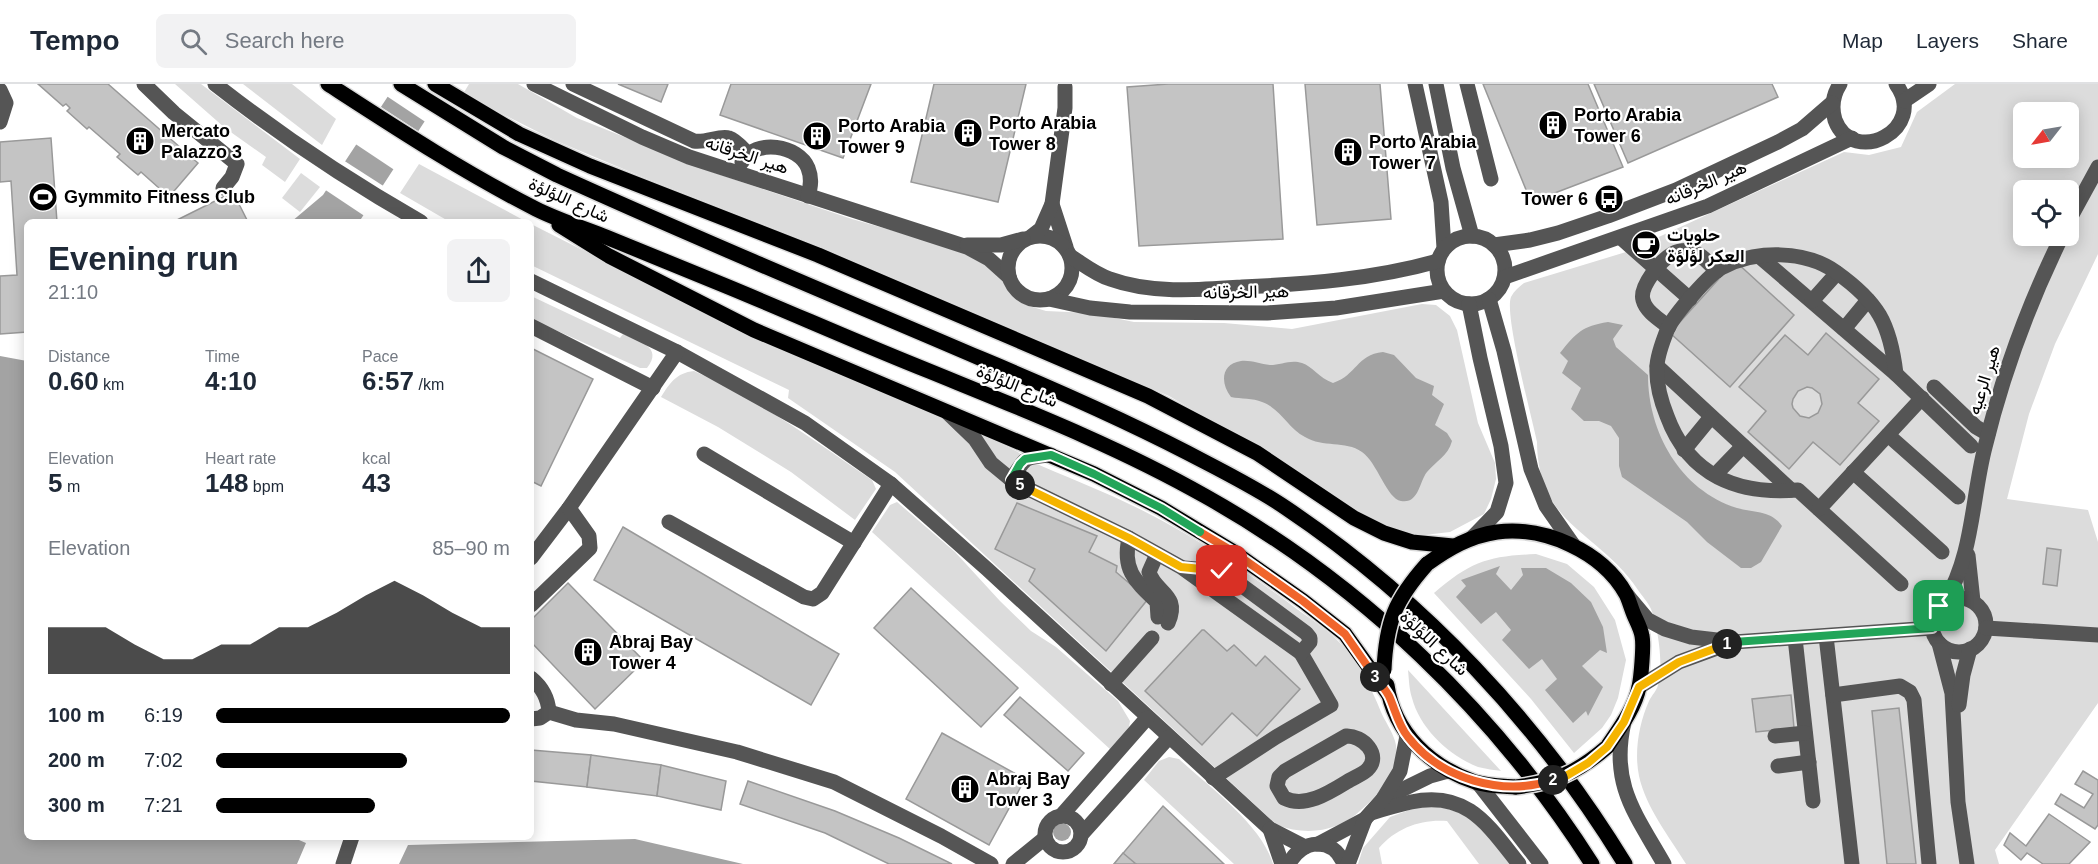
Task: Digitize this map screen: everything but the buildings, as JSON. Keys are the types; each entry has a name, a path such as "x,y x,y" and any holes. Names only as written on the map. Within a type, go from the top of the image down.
{"main road":[{"name":"شارع اللؤلؤة","path":"328,84 426,148 539,211 796,315 1128,455 1206,496 1264,532 1341,586 1437,671 1518,761 1592,864"},
{"name":"شارع اللؤلؤة","path":"402,84 503,147 557,175 1144,429 1285,507 1384,583 1463,655 1506,701 1545,748 1594,813 1625,864"},
{"path":"435,84 519,134 590,166 818,255 1148,396 1257,453 1354,518 1384,533 1412,542 1453,546"},
{"path":"539,211 568,232 693,300 754,330 1051,455 1161,508 1232,551 1345,634 1388,694"},
{"path":"1524,531 1550,536 1574,546 1603,566 1625,593 1643,637 1639,687 1624,722 1607,747 1588,763 1566,776 1542,784 1516,787 1478,783 1448,771 1424,754 1407,736 1396,716 1388,694 1384,670 1385,640 1394,612 1408,586 1427,564 1453,546 1472,538 1497,532 1524,531"}],"street":[{"path":"144,84 237,164 232,177 223,188"},
{"path":"215,84 267,125 390,205 416,219"},
{"name":"هير الخرقانه","path":"534,84 642,137 689,156 968,247 989,259 1009,277"},
{"path":"573,84 694,141 703,142 727,137 733,139 748,154"},
{"path":"1415,84 1441,202 1441,254 1437,276 1444,291 1460,302 1480,303 1496,293 1504,277 1504,260 1494,245 1480,237 1461,237 1441,254"},
{"path":"1436,84 1453,168 1472,236"},
{"path":"1467,84 1491,179"},
{"path":"1839,84 1832,103 1837,124 1852,138 1866,142 1885,138 1894,132 1900,123 1904,112 1904,101 1896,84"},
{"path":"1904,101 1929,84"},
{"path":"1052,204 1069,253 1072,273 1064,290 1049,299 1041,300 1024,296 1018,291 1009,277 1008,262 1014,248 1041,229 1052,204 1065,108 1065,85"},
{"path":"0,90 6,103 0,122"},
{"name":"هير الخرقانه","path":"1494,245 1558,233 1676,190 1802,129 1832,103"},
{"name":"هير الخرقانه","path":"1504,277 1708,206 1852,138"},
{"path":"738,173 748,154 768,147 796,155 809,169 811,179 808,196"},
{"path":"2079,202 2098,167"},
{"path":"1028,237 1048,236 1062,244 1069,253"},
{"name":"هير الخرقانه","path":"955,243 989,246 1012,243 1028,237"},
{"path":"1621,237 1690,299"},
{"name":"هير الرعيه","path":"1945,602 1960,571 1988,434 2003,381 2041,279 2057,246"},
{"path":"1669,327 1656,317 1643,301 1645,283 1657,269 1674,253 1690,251 1697,253 1717,271"},
{"name":"هير الخرقانه","path":"1069,253 1109,279 1147,287 1188,289 1284,285 1344,279 1407,270 1441,254"},
{"path":"1896,374 1893,347 1886,323 1869,300 1850,282 1812,259 1786,254 1760,256 1722,267 1717,271 1690,299 1669,327 1657,366 1660,396 1671,426 1684,450 1698,464 1715,476 1750,490 1774,492 1798,490 1901,584"},
{"path":"1760,256 1896,374 1971,446"},
{"path":"1812,301 1837,273"},
{"path":"534,282 677,352 805,423 891,484 1270,829 1311,845 1328,846 1337,852 1346,864 1368,816 1383,799 1400,771 1407,736"},
{"name":"هير الخرقانه","path":"1049,299 1090,308 1130,312 1267,313 1336,308 1444,291"},
{"path":"1489,299 1504,351 1531,470 1546,506 1574,546"},
{"path":"1844,329 1869,300"},
{"path":"1470,304 1501,446 1506,483 1497,512 1472,538"},
{"path":"534,328 652,388"},
{"path":"534,554 569,508 677,352"},
{"path":"1657,366 1791,490"},
{"path":"1934,387 1976,427 1988,434"},
{"path":"1819,509 1922,398"},
{"path":"945,410 975,439 991,463 1011,480 1129,538 1181,567 1301,652 1331,705 1213,778"},
{"path":"1684,450 1711,417"},
{"path":"1888,435 1958,497"},
{"path":"1715,476 1743,447"},
{"path":"704,453 854,543"},
{"path":"1011,480 1025,459 1051,455"},
{"path":"1853,472 1942,552"},
{"path":"669,522 810,599 820,595 891,484"},
{"path":"534,602 590,548 589,536 569,508"},
{"path":"1129,538 1126,561 1131,574 1157,602 1163,620 1172,610 1170,600 1150,578 1149,572 1158,554"},
{"name":"هير الرعيه","path":"1966,543 1973,601"},
{"path":"1625,593 1648,620 1665,629 1691,637 1734,642 1932,628"},
{"path":"1939,643 1957,652 1970,650 1981,641 1986,628 1983,613 1973,601 1959,597 1945,602 1934,613 1932,628 1939,643 1952,693 1959,802 1967,864"},
{"path":"1986,628 2098,635"},
{"path":"1826,636 1852,864"},
{"path":"1111,684 1152,638"},
{"path":"1795,638 1813,801"},
{"path":"1639,687 1679,662 1734,642"},
{"path":"1954,729 1963,675 1970,650"},
{"path":"534,681 545,694 549,712"},
{"path":"1833,695 1900,686 1910,692 1914,700 1929,864"},
{"path":"534,718 549,712 576,720 614,724 737,752 834,782 991,864"},
{"path":"1065,852 1052,849 1045,838 1045,828 1048,823 1061,816 1147,718"},
{"path":"1624,722 1620,750 1622,781 1633,811 1664,864"},
{"path":"1775,736 1805,733"},
{"path":"1051,864 1076,846 1081,835 1168,736"},
{"path":"1346,736 1361,738 1371,751 1371,762 1368,769 1323,795 1304,801 1288,800 1281,794 1277,782 1285,771 1346,736"},
{"path":"1778,766 1809,762"},
{"path":"1383,799 1430,776 1448,771"},
{"path":"1478,783 1541,864"},
{"path":"1289,864 1293,856 1311,845 1368,816 1412,802 1443,800 1472,811 1483,820 1519,864"},
{"path":"1061,816 1067,816 1077,823 1081,835"},
{"path":"1270,829 1282,864"},
{"path":"1013,864 1045,838"},
{"path":"343,864 351,840"}],"shaded area":[{"path":"175,84 201,84 300,159 285,182 262,165 266,157 225,128"},
{"path":"243,84 292,84 336,119 322,145"},
{"path":"396,84 449,84 361,219 295,219 323,195"},
{"path":"469,84 518,84 577,118 712,172 852,219 964,251 976,256 1005,281 1012,294 1026,305 1046,311 1090,313 1134,322 1224,323 1292,329 1422,304 1436,305 1450,316 1457,330 1478,423 1495,463 1496,479 1491,499 1484,514 1450,532 1424,535 1398,532 1366,519 1283,462 1169,396 821,247 554,140 463,94"},
{"path":"1955,84 2098,84 2098,254 2055,344 2029,414 2007,499 2088,510 2098,542 2098,703 1995,850 1999,864 1686,864 1652,811 1639,776 1637,748 1640,728 1645,710 1660,677 1658,636 1654,616 1623,570 1573,526 1559,511 1548,493 1540,470 1537,442 1511,324 1511,297 1524,283 1626,252 1844,152 1869,155 1901,147 1917,112"},
{"path":"419,164 521,219 445,219 400,193"},
{"path":"301,173 320,187 300,212 282,198"},
{"path":"534,226 697,308 930,409 1018,452 1026,459 1127,503 1176,528 1225,559 1321,626 1352,657 1368,684 1395,741 1396,761 1383,788 1352,817 1332,827 1310,831 1277,825 895,472 788,398 789,390 534,266"},
{"path":"534,297 620,338 623,334 642,342 653,355 647,368 640,368 534,320"},
{"path":"1608,322 1623,325 1613,339 1616,347 1648,375 1649,396 1661,437 1671,456 1684,473 1699,488 1717,499 1737,508 1773,517 1782,526 1761,562 1751,568 1741,568 1707,542 1687,522 1622,477 1619,466 1619,438 1611,426 1599,421 1584,421 1571,409 1581,388 1562,373 1568,361 1560,353 1586,328"},
{"path":"1383,352 1394,355 1416,378 1434,386 1432,395 1444,404 1435,425 1447,433 1452,441 1445,454 1424,476 1415,496 1407,501 1396,499 1391,494 1362,452 1348,446 1319,442 1305,437 1268,405 1255,400 1231,397 1225,386 1226,370 1234,363 1241,361 1270,365 1298,362 1333,383 1347,375 1367,357"},
{"path":"0,356 24,360 24,840 299,840 306,843 297,864 0,864"},
{"path":"694,371 741,394 872,480 876,489 855,520 791,472 718,427 661,397 678,376"},
{"path":"897,502 955,552 1031,631 1056,647 1118,701 1130,721 1129,727 1111,750 872,532 890,505"},
{"path":"1536,554 1567,564 1594,587 1615,620 1626,660 1618,698 1611,715 1602,728 1574,753 1531,699 1434,593 1459,574 1481,562 1505,556"},
{"path":"1500,566 1496,574 1511,590 1523,575 1521,568 1546,568 1571,583 1591,602 1603,627 1607,653 1600,650 1582,666 1603,687 1588,716 1586,711 1573,723 1545,690 1557,679 1542,659 1529,669 1502,640 1511,630 1496,612 1481,624 1456,597 1466,586 1461,580"},
{"path":"1408,670 1501,771 1478,767 1467,762 1447,749 1429,731 1416,709 1410,691"},
{"path":"1169,757 1179,759 1233,807 1258,835 1273,864 1234,864 1144,780 1159,761"},
{"path":"1420,806 1438,807 1464,815 1483,830 1512,864 1479,864 1447,821 1437,821 1419,823 1393,835 1379,848 1382,864 1358,864 1363,848 1390,817"},
{"path":"1058,823 1066,823 1071,828 1069,839 1058,841 1053,836 1053,828"},
{"path":"635,839 743,864 399,864 408,845"}],"pier":[{"path":"392,84 452,84 427,123 385,95"},
{"path":"378,105 421,133 396,171 354,143"},
{"path":"343,160 385,187 366,217 324,189"}],"place":[{"name":"Porto Arabia Tower 6","path":"1553,125"},
{"name":"Porto Arabia Tower 8","path":"968,133"},
{"name":"Porto Arabia Tower 9","path":"817,136"},
{"name":"Mercato Palazzo 3","path":"140,141"},
{"name":"Porto Arabia Tower 7","path":"1348,152"},
{"name":"Gymmito Fitness Club","path":"43,197"},
{"name":"Tower 6","path":"1609,199"},
{"name":"حلويات العكر لؤلؤة","path":"1646,245"},
{"name":"Abraj Bay Tower 4","path":"588,652"},
{"name":"Abraj Bay Tower 3","path":"965,789"}],"route":[{"path":"1222,571 1181,567 1129,538 1011,480 1025,459 1051,455 1161,508 1232,551 1345,634 1388,694 1407,736 1424,754 1448,771 1478,783 1516,787 1542,784 1566,776 1588,763 1607,747 1624,722 1639,687 1679,662 1734,642 1932,628 1934,613 1939,606"}]}
